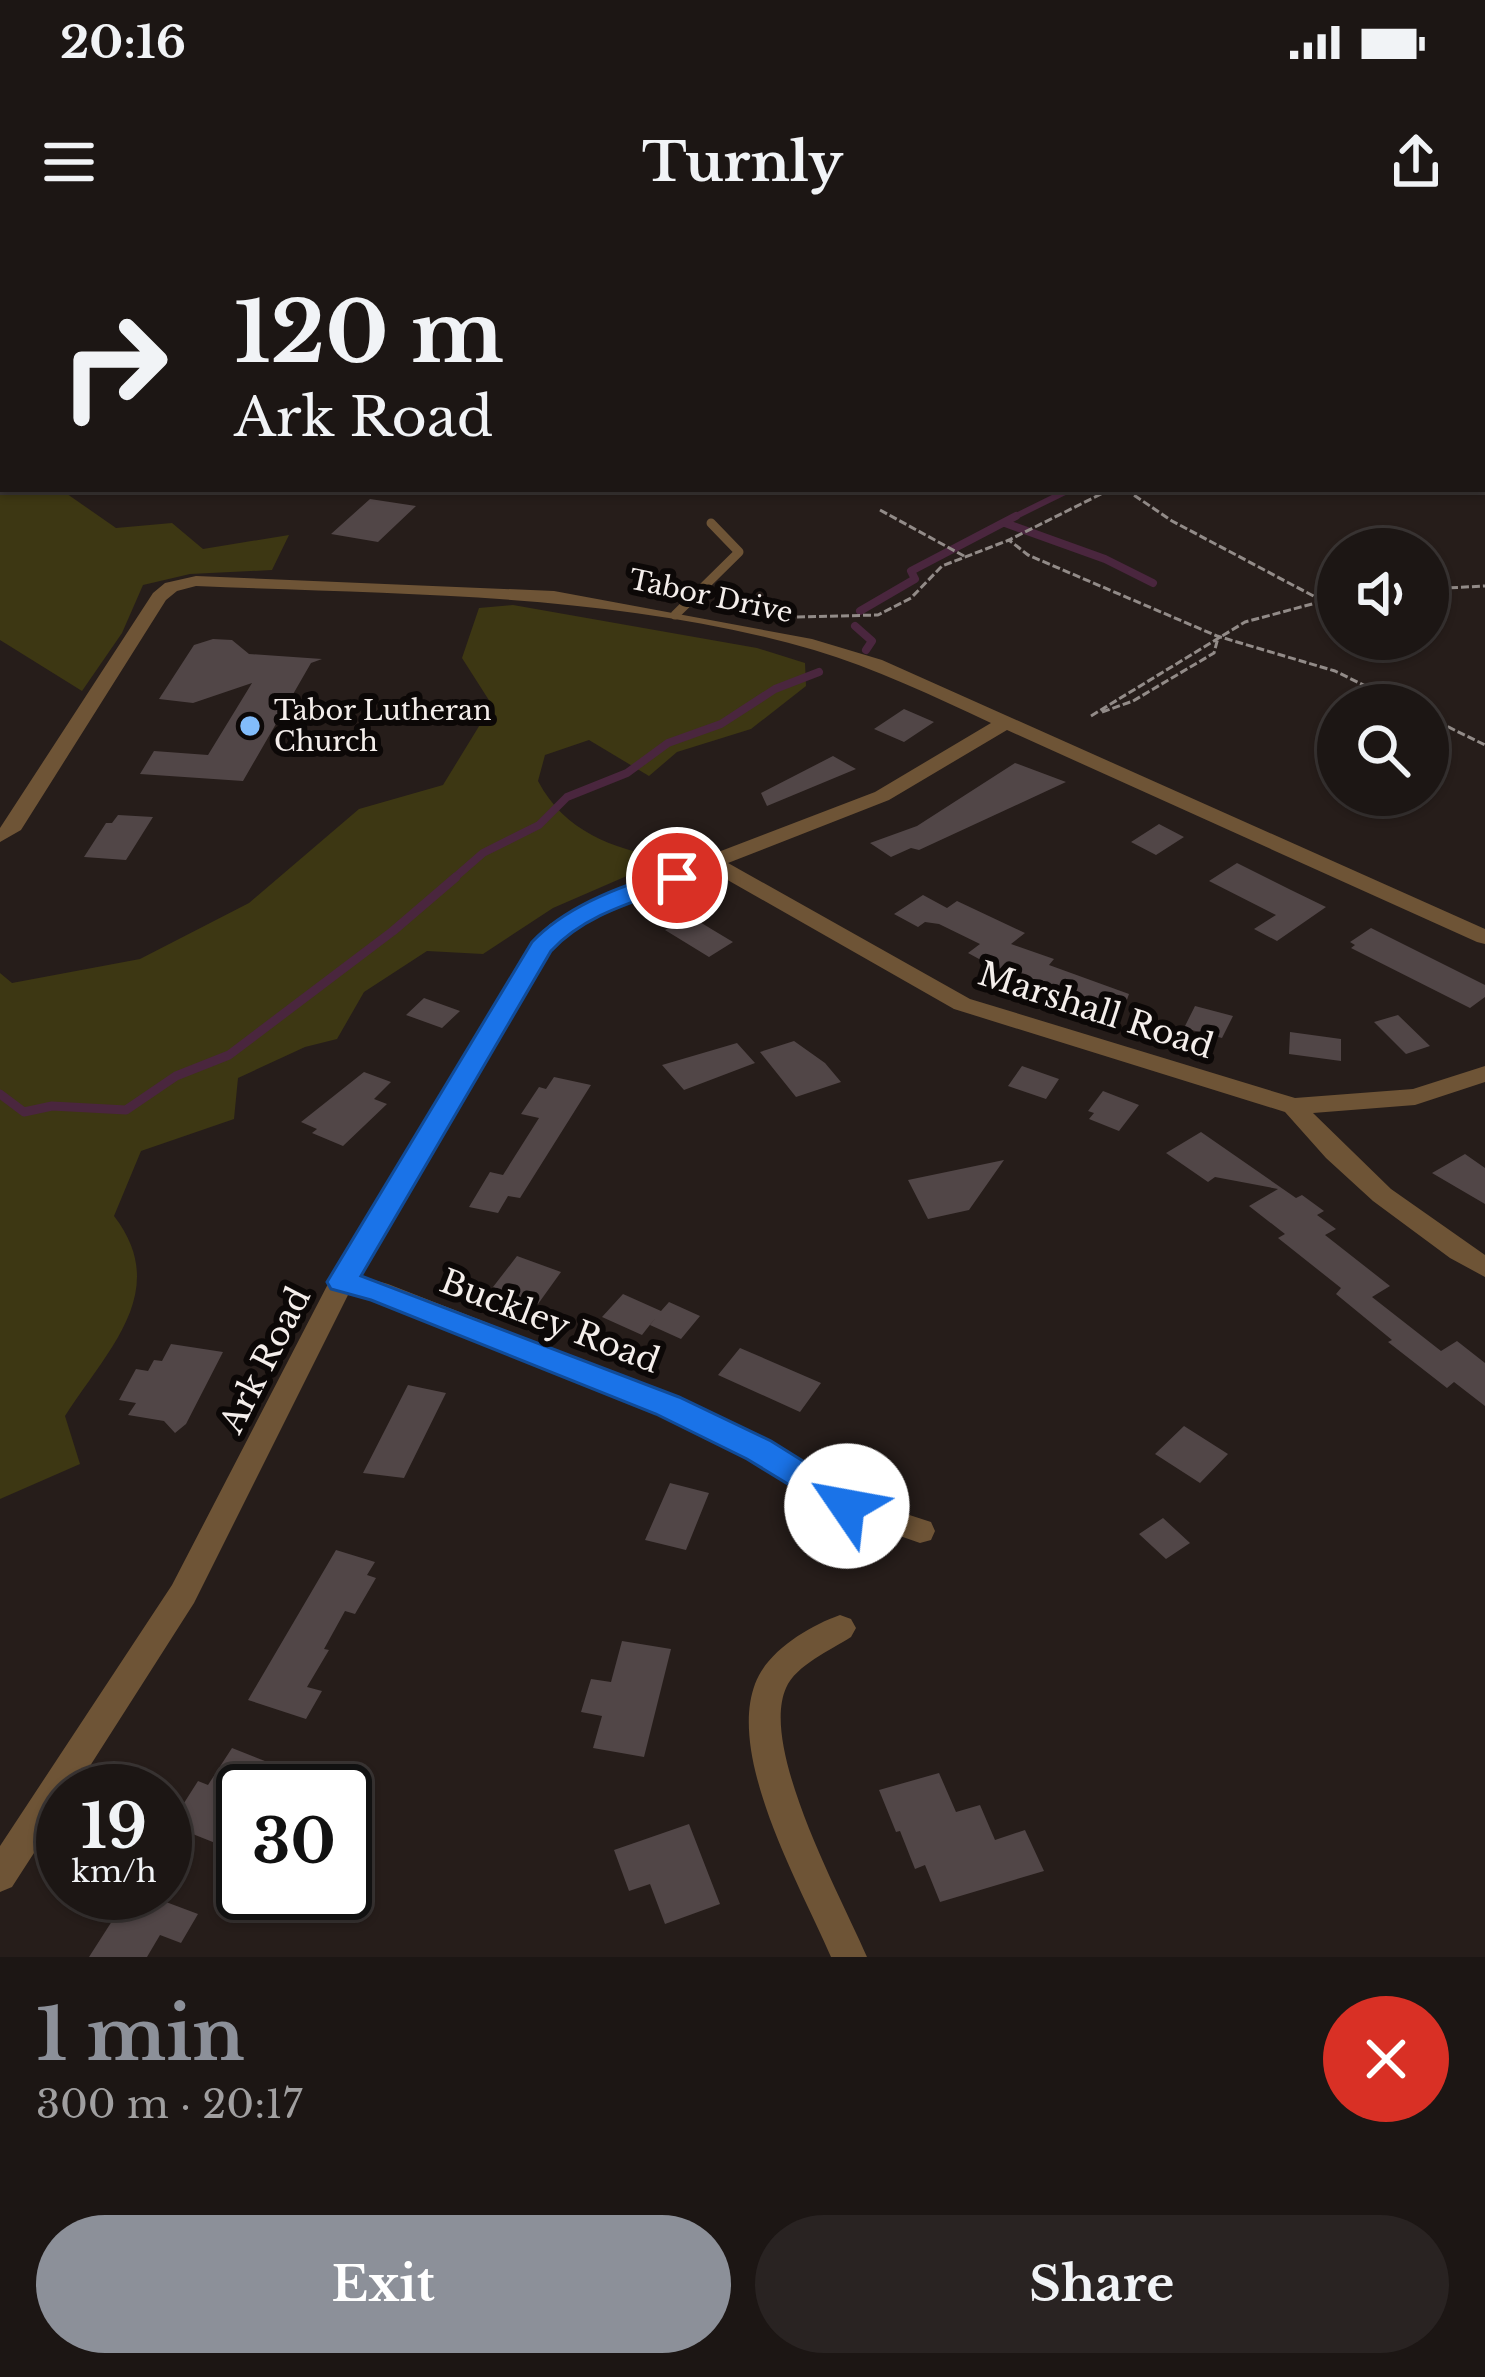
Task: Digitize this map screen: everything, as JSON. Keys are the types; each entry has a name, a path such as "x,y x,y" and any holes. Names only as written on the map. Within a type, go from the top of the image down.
{"street":[{"name":"Tabor Drive","path":"0,836 11,830 158,597 171,587 196,581 554,596 682,608 876,664 1485,937"},
{"name":"Ark Road","path":"0,1876 183,1594 342,1282 501,1008 550,938 601,905 882,796 1006,722"},
{"name":"Marshall Road","path":"715,864 962,1004 1294,1106 1415,1097 1485,1074"},
{"path":"1294,1106 1325,1146 1447,1244 1485,1268"},
{"name":"Buckley Road","path":"342,1282 379,1292 668,1406 759,1450 847,1506 920,1531"},
{"path":"840,1628 792,1660 771,1683 764,1718 774,1778 849,1957"}],"lane":[{"path":"682,608 740,552 711,523"}],"path":[{"path":"682,608 796,617 878,615 911,598 943,566 1104,492"},
{"path":"1130,492 1174,523 1272,568 1317,597"},
{"path":"880,509 964,556"},
{"path":"1009,539 1028,556 1217,636 1335,671 1361,684"},
{"path":"1449,588 1485,586"},
{"path":"1217,636 1220,642 1214,653 1132,701 1091,716 1217,636 1275,611 1317,601"},
{"path":"1449,727 1485,745"}],"shaded area":[{"path":"0,492 64,492 116,528 172,523 203,549 289,535 272,570 190,574 143,585 122,633 82,691 0,640"},
{"path":"513,605 757,648 805,663 806,686 751,729 677,752 649,776 589,740 545,755 538,781 562,813 609,843 666,859 553,908 483,954 427,951 364,992 337,1039 305,1047 238,1078 234,1119 141,1151 114,1216 130,1243 137,1270 135,1295 114,1343 65,1416 80,1464 0,1499 0,973 12,983 140,959 249,903 359,809 443,785 492,705 462,658 479,608"}],"building":[{"path":"370,499 416,506 378,542 331,534"},
{"name":"Tabor Lutheran Church","path":"232,640 249,654 322,659 311,663 243,781 140,774 154,751 208,755 252,683 193,703 159,699 194,645"},
{"path":"904,709 934,722 904,742 874,729"},
{"path":"833,756 856,769 767,806 761,793"},
{"path":"1015,763 1066,782 919,850 911,848 891,857 870,843 917,826"},
{"path":"118,815 153,817 126,860 84,857 106,823"},
{"path":"1159,824 1184,837 1156,855 1131,842"},
{"path":"1237,863 1326,907 1277,941 1254,929 1276,915 1209,881"},
{"path":"923,895 947,908 957,901 1025,933 1011,944 1054,959 1049,965 1129,994 1123,1011 1016,979 968,953 980,944 939,924 925,922 918,927 894,914"},
{"path":"690,916 733,942 709,957 665,930"},
{"path":"1371,928 1485,985 1485,997 1470,1008 1351,948 1355,945 1350,942"},
{"path":"424,998 460,1011 442,1028 406,1015"},
{"path":"1195,1006 1233,1016 1222,1038 1184,1028"},
{"path":"1398,1015 1430,1046 1406,1054 1374,1022"},
{"path":"1290,1032 1341,1039 1341,1061 1289,1054"},
{"path":"794,1041 825,1063 841,1082 796,1097 760,1052"},
{"path":"737,1043 755,1063 684,1090 662,1065"},
{"path":"1022,1066 1059,1079 1046,1099 1008,1086"},
{"path":"364,1072 391,1082 374,1099 387,1104 343,1146 312,1133 317,1129 301,1122"},
{"path":"554,1077 591,1085 520,1198 508,1196 498,1213 469,1207 490,1172 503,1175 539,1118 521,1114 539,1087 546,1089"},
{"path":"1103,1091 1139,1105 1119,1131 1089,1119 1094,1113 1088,1111"},
{"path":"1201,1132 1296,1198 1302,1195 1324,1211 1317,1215 1336,1229 1325,1235 1390,1286 1372,1297 1441,1351 1457,1341 1485,1363 1485,1406 1454,1382 1447,1388 1388,1342 1392,1340 1336,1294 1341,1288 1278,1238 1285,1234 1249,1206 1278,1189 1215,1177 1208,1182 1166,1153"},
{"path":"1465,1154 1485,1168 1485,1204 1432,1173"},
{"path":"1004,1160 969,1210 928,1219 908,1180"},
{"path":"517,1256 561,1272 538,1304 493,1287"},
{"path":"623,1294 661,1311 669,1302 700,1316 681,1339 650,1325 656,1317 642,1335 602,1317"},
{"path":"171,1344 223,1352 186,1424 175,1433 164,1421 128,1415 136,1403 119,1400 136,1369 148,1371 154,1360 162,1361"},
{"path":"740,1348 821,1383 800,1412 718,1375"},
{"path":"408,1385 446,1393 404,1478 363,1473"},
{"path":"1184,1426 1228,1454 1200,1483 1155,1454"},
{"path":"670,1483 709,1493 686,1550 645,1540"},
{"path":"1163,1518 1190,1543 1166,1559 1139,1534"},
{"path":"336,1550 375,1562 367,1575 376,1578 355,1614 345,1611 324,1649 329,1650 307,1687 322,1691 306,1719 248,1700"},
{"path":"622,1641 671,1649 644,1757 593,1748 602,1716 581,1712 591,1679 611,1682"},
{"path":"232,1748 272,1764 222,1764"},
{"path":"216,1773 216,1843 192,1834 192,1790 198,1781 208,1785"},
{"path":"939,1773 956,1812 980,1805 995,1840 1025,1830 1044,1871 940,1902 925,1865 915,1869 879,1790"},
{"path":"689,1824 720,1904 665,1924 650,1884 629,1891 614,1850"},
{"path":"192,1912 198,1914 181,1943 160,1935 147,1957 89,1957 113,1920 192,1920"}],"waterway":[{"path":"1014,517 1065,492"},
{"path":"860,611 915,579 911,571 1014,517"},
{"path":"1010,519 1014,517"},
{"path":"1005,523 1105,559 1153,583"},
{"path":"855,626 872,641 866,650"},
{"path":"452,880 483,853 539,825 567,797 627,773 668,743 721,724 775,689 819,672"},
{"path":"0,1094 24,1112 52,1106 126,1110 176,1076 229,1055 393,931 456,877"}],"place":[{"name":"Tabor Lutheran Church","path":"250,726"}],"route":[{"path":"677,878 586,912 558,929 541,947 342,1282 379,1292 668,1406 759,1450 847,1506"}]}
